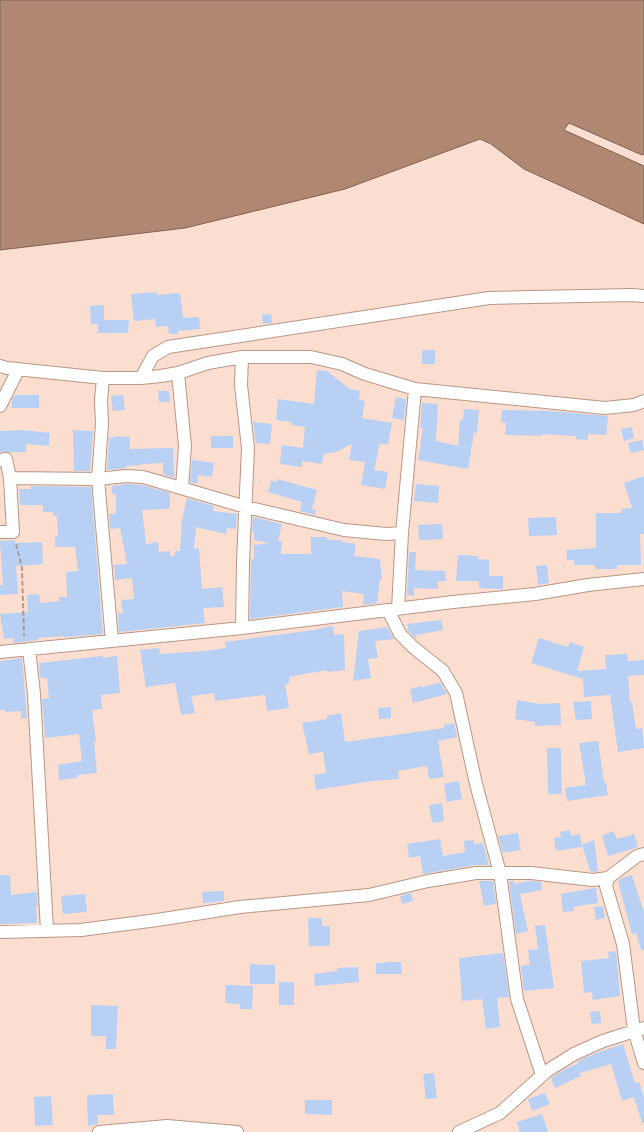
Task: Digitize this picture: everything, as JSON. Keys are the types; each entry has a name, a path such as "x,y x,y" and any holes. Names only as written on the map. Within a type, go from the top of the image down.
{"street":[{"path":"141,378 153,356 168,347 490,298 644,296"},
{"path":"242,357 241,385 248,448 242,628"},
{"path":"0,366 18,370 103,378 141,378 178,373 208,363 242,357 311,357 342,364 365,374 415,389 606,408 634,405 644,401"},
{"path":"0,406 18,370"},
{"path":"178,373 185,446 182,487"},
{"path":"103,378 98,479 112,641"},
{"path":"415,389 393,610 400,634 443,672 456,693 476,784 500,873 516,998 542,1076"},
{"path":"0,460 6,459 10,478 6,532"},
{"path":"10,478 98,479 126,476 143,477 246,507 344,530 386,534 402,533"},
{"path":"0,652 242,628 535,594 588,585 644,580"},
{"path":"26,650 34,694 46,930"},
{"path":"0,932 81,930 240,907 369,895 428,881 476,874 531,873 593,880 608,878 637,856 644,854"},
{"path":"608,878 606,886 623,944 644,1063"},
{"path":"459,1132 500,1113 542,1076 574,1054 639,1029"},
{"path":"99,1132 167,1126 238,1132"}],"path":[{"path":"6,532 22,568 26,650"}],"shaded area":[{"path":"0,0 644,0 644,154 642,155 569,123 564,130 644,166 644,224 524,169 491,144 480,139 345,189 185,228 0,250"}],"building":[{"path":"156,292 157,295 180,293 183,318 199,317 200,329 178,331 178,334 169,334 168,326 156,327 155,319 134,321 131,294"},
{"path":"104,305 104,320 129,320 128,333 98,333 98,324 91,324 90,306"},
{"path":"271,314 272,323 263,324 262,315"},
{"path":"422,350 435,350 435,364 422,364"},
{"path":"317,370 327,371 350,389 360,391 359,400 365,401 362,418 392,423 388,445 380,443 374,470 388,472 385,489 361,485 365,462 349,460 352,444 336,452 324,454 322,464 302,461 302,467 280,464 282,445 303,448 305,427 291,425 292,422 276,420 278,399 314,404"},
{"path":"158,391 169,391 170,402 159,402"},
{"path":"15,395 39,395 39,408 12,408 12,400"},
{"path":"123,395 125,410 113,411 111,396"},
{"path":"396,397 406,399 404,420 392,418"},
{"path":"422,403 438,404 436,441 458,446 460,420 463,420 464,409 479,410 477,433 474,433 468,469 418,460 423,428 420,428"},
{"path":"502,410 551,411 608,416 606,435 588,434 588,440 576,439 576,436 542,434 542,436 505,435 506,423 501,422"},
{"path":"253,422 272,424 270,444 256,443"},
{"path":"632,427 634,438 624,441 621,429"},
{"path":"23,430 50,433 49,446 26,444 26,452 0,452 0,431"},
{"path":"73,430 93,431 90,471 74,471"},
{"path":"119,436 130,437 130,449 173,448 174,478 163,474 163,463 141,464 107,470 109,438"},
{"path":"211,436 233,436 233,448 211,448"},
{"path":"642,440 644,450 631,453 628,443"},
{"path":"192,460 214,463 212,477 198,475 197,484 190,482"},
{"path":"644,476 644,534 640,534 641,565 617,565 617,569 595,569 595,565 574,565 574,560 567,560 566,550 596,548 596,513 621,513 621,509 632,508 624,483"},
{"path":"277,479 317,490 312,509 316,510 315,515 300,511 302,502 268,492 271,481 277,482"},
{"path":"126,484 142,485 170,493 170,509 142,510 146,544 158,542 159,552 170,551 170,556 174,556 176,551 180,551 182,520 187,498 214,506 213,511 237,514 236,529 227,528 226,534 196,527 194,549 199,548 202,589 222,587 224,607 203,608 205,623 119,632 118,613 123,613 121,600 134,599 132,578 115,580 114,565 127,564 120,528 110,529 109,514 116,514 116,494 112,494 112,486"},
{"path":"416,484 439,486 438,503 414,501"},
{"path":"31,486 91,487 103,634 38,638 38,640 13,643 13,638 4,639 0,614 28,612 27,595 39,594 40,603 59,601 59,597 67,597 66,572 78,571 75,547 55,547 55,537 58,536 57,516 53,516 53,512 43,512 43,505 20,505 19,489 31,489"},
{"path":"253,517 282,524 278,541 282,541 281,554 311,554 311,537 327,537 327,540 342,540 342,542 356,544 354,556 380,559 382,580 380,580 377,603 363,605 364,594 342,591 343,607 250,619 251,559 254,559 254,545 270,543 254,540 254,531 252,531"},
{"path":"556,517 557,535 529,536 528,518"},
{"path":"442,524 443,539 419,540 418,525"},
{"path":"15,540 15,543 42,542 43,564 16,566 18,594 0,595 0,585 3,585 0,541"},
{"path":"409,552 416,552 415,570 445,571 446,581 438,581 438,589 414,588 414,596 407,595"},
{"path":"458,555 478,556 478,559 489,560 489,576 503,576 503,589 479,588 479,581 456,581"},
{"path":"547,565 549,583 538,585 536,566"},
{"path":"441,620 443,630 416,635 417,637 415,638 406,628 408,628 407,624"},
{"path":"333,626 334,635 344,634 345,670 328,672 327,670 289,677 289,684 285,684 289,708 267,711 265,695 215,701 214,693 191,696 195,713 181,715 175,683 146,687 140,650 159,648 160,654 205,651 226,648 225,642"},
{"path":"387,627 394,639 375,641 378,658 368,659 371,678 353,681 359,631"},
{"path":"539,638 568,647 570,642 584,647 577,671 606,669 605,655 627,654 628,661 644,660 644,675 628,676 630,702 632,702 636,729 642,728 644,748 618,752 610,695 584,697 583,679 531,663"},
{"path":"103,656 103,658 117,656 120,693 101,695 102,709 92,710 97,773 77,775 77,778 59,780 58,765 82,761 79,734 45,738 42,699 49,698 47,678 40,678 39,663"},
{"path":"22,658 27,718 21,719 21,711 5,712 5,710 0,710 0,661"},
{"path":"440,682 447,694 413,703 410,689 421,686 421,688"},
{"path":"517,700 541,704 560,703 561,725 535,726 535,722 515,719"},
{"path":"591,701 592,719 576,720 573,702"},
{"path":"391,707 391,718 379,719 378,708"},
{"path":"341,713 345,742 444,728 444,725 454,723 457,737 438,741 444,777 429,779 427,766 398,771 399,779 372,781 316,790 314,775 326,773 323,752 309,754 302,723 327,719 327,716"},
{"path":"598,741 604,782 606,782 608,795 567,801 565,788 586,785 579,743"},
{"path":"547,748 561,748 562,794 548,794"},
{"path":"459,781 462,799 447,802 444,784"},
{"path":"442,803 444,821 432,823 429,805"},
{"path":"570,830 571,836 580,834 582,847 556,851 554,838 561,837 560,832"},
{"path":"613,831 617,839 634,834 638,847 608,856 602,836"},
{"path":"518,833 521,850 503,853 498,836"},
{"path":"440,839 443,856 465,852 464,841 474,840 474,844 483,843 489,865 475,865 423,874 420,856 409,858 407,844"},
{"path":"594,840 598,871 593,872 590,871 582,845"},
{"path":"0,875 10,875 11,895 37,892 37,923 0,924"},
{"path":"632,875 644,913 644,950 641,950 636,933 632,934 618,881"},
{"path":"479,881 493,881 496,904 484,906"},
{"path":"509,881 514,881 514,884 529,881 541,882 542,890 520,894 528,931 516,934"},
{"path":"598,888 596,889 598,903 573,907 574,911 563,912 561,894"},
{"path":"224,891 224,901 203,903 202,892"},
{"path":"411,893 413,901 402,904 400,896"},
{"path":"85,894 87,912 63,914 61,896"},
{"path":"603,906 605,918 596,920 594,907"},
{"path":"308,918 322,918 322,926 330,926 330,946 309,946"},
{"path":"545,925 554,988 524,991 521,966 530,965 528,950 538,949 535,926"},
{"path":"616,951 620,996 593,1000 592,992 584,993 581,961 609,958 608,952"},
{"path":"503,953 509,997 497,998 500,1027 486,1029 482,999 462,1001 459,958"},
{"path":"401,962 402,974 376,974 376,963"},
{"path":"250,964 275,965 275,984 250,984"},
{"path":"358,967 359,982 315,986 314,974 337,971 337,968"},
{"path":"279,982 294,982 294,1005 279,1005"},
{"path":"226,985 253,986 252,1009 240,1009 240,1004 225,1003"},
{"path":"91,1005 118,1006 116,1049 106,1049 106,1036 91,1036"},
{"path":"600,1011 601,1023 592,1024 590,1012"},
{"path":"623,1044 635,1083 639,1082 644,1097 644,1123 642,1123 634,1097 622,1101 611,1064 580,1073 581,1076 555,1088 551,1078 567,1068 578,1064 578,1061"},
{"path":"434,1073 437,1098 426,1099 423,1074"},
{"path":"545,1093 550,1104 532,1111 528,1099"},
{"path":"113,1094 114,1115 98,1115 98,1124 88,1126 87,1095"},
{"path":"51,1096 53,1125 35,1126 34,1097"},
{"path":"305,1100 332,1100 332,1115 305,1114"},
{"path":"542,1114 548,1132 520,1132 517,1122"}]}
